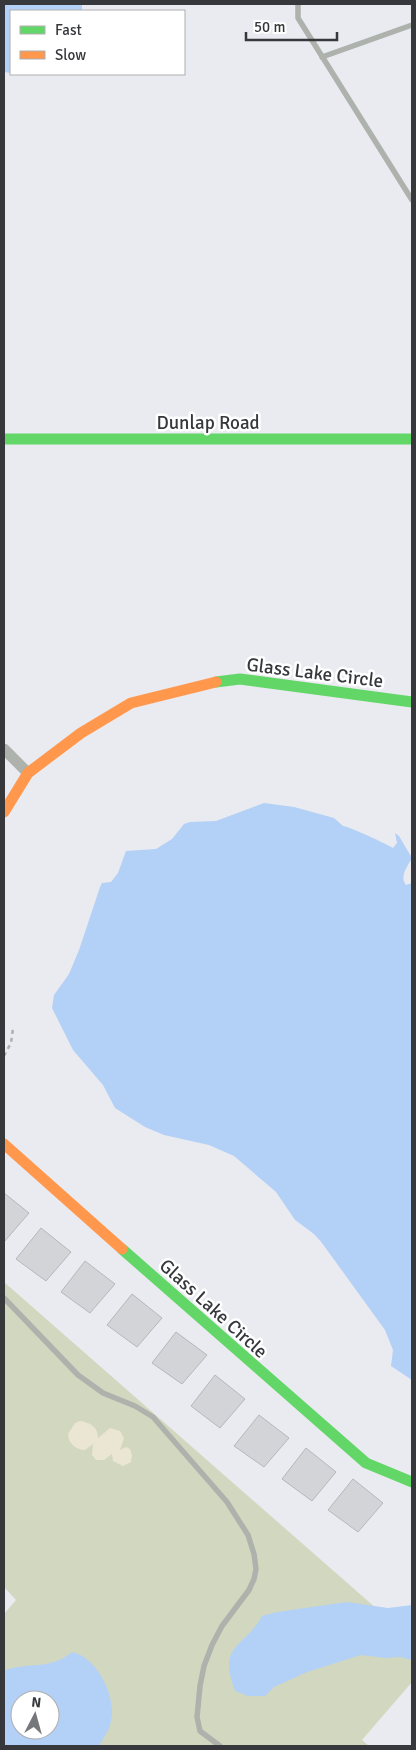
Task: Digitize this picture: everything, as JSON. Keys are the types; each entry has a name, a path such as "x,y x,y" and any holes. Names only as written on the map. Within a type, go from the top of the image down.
{"street":[{"name":"Dunlap Road","path":"4,439 412,439"},
{"name":"Glass Lake Circle","path":"4,812 28,773 81,733 131,703 203,684 240,679 412,702"},
{"path":"4,749 28,773"},
{"name":"Glass Lake Circle","path":"4,1144 338,1440 366,1463 412,1482"}],"lane":[{"path":"298,4 298,18 412,200"},
{"path":"322,57 412,25"},
{"path":"4,1298 78,1375 103,1393 135,1406 153,1416 227,1502 248,1535 254,1554 256,1569 254,1579 249,1590 222,1626 212,1645 204,1666 200,1686 197,1717 200,1731 220,1746"}],"path":[{"path":"4,1056 11,1043 12,1028"}],"green space":[{"path":"4,1282 393,1623 412,1645 412,1682 362,1740 369,1746 4,1746 4,1614 16,1600 4,1587"}],"sand":[{"path":"80,1421 93,1426 97,1431 98,1438 110,1428 120,1431 124,1438 120,1450 126,1447 130,1449 132,1455 131,1462 123,1466 113,1461 112,1454 104,1460 96,1460 92,1455 93,1444 85,1450 73,1445 69,1440 68,1434 75,1423"}],"water":[{"path":"4,4 82,4 82,10 10,10 10,73 4,72"},
{"path":"264,803 294,807 334,818 343,826 393,848 397,843 395,833 399,836 412,858 403,878 406,885 412,883 412,1380 391,1366 393,1350 385,1330 322,1243 314,1234 295,1220 276,1192 234,1156 209,1145 164,1135 145,1127 115,1108 103,1085 73,1050 52,1008 54,995 69,974 79,950 100,887 102,883 111,882 118,873 126,851 156,849 172,839 184,824 216,821"},
{"path":"347,1602 388,1608 412,1605 412,1660 400,1657 386,1658 361,1655 307,1672 274,1687 265,1696 248,1696 235,1691 230,1675 229,1664 231,1655 262,1616 277,1612"},
{"path":"72,1652 90,1662 104,1681 112,1704 112,1715 109,1728 99,1746 4,1746 4,1671 22,1666 55,1662"}],"building":[{"path":"4,1193 29,1213 4,1242"},
{"path":"41,1228 71,1252 46,1281 16,1259"},
{"path":"85,1261 115,1284 90,1313 61,1292"},
{"path":"132,1294 162,1318 137,1347 107,1325"},
{"path":"176,1332 207,1355 182,1384 152,1363"},
{"path":"215,1375 245,1399 220,1428 191,1406"},
{"path":"259,1415 289,1438 264,1467 234,1446"},
{"path":"306,1448 336,1472 312,1501 282,1479"},
{"path":"353,1479 383,1503 358,1532 328,1510"}],"traffic: fast":[{"path":"4,439 412,439"},
{"path":"216,682 240,679 412,702"},
{"path":"122,1249 366,1463 412,1482"}],"traffic: slow":[{"path":"4,812 28,773 81,733 131,703 216,682"},
{"path":"4,1144 122,1249"}]}
